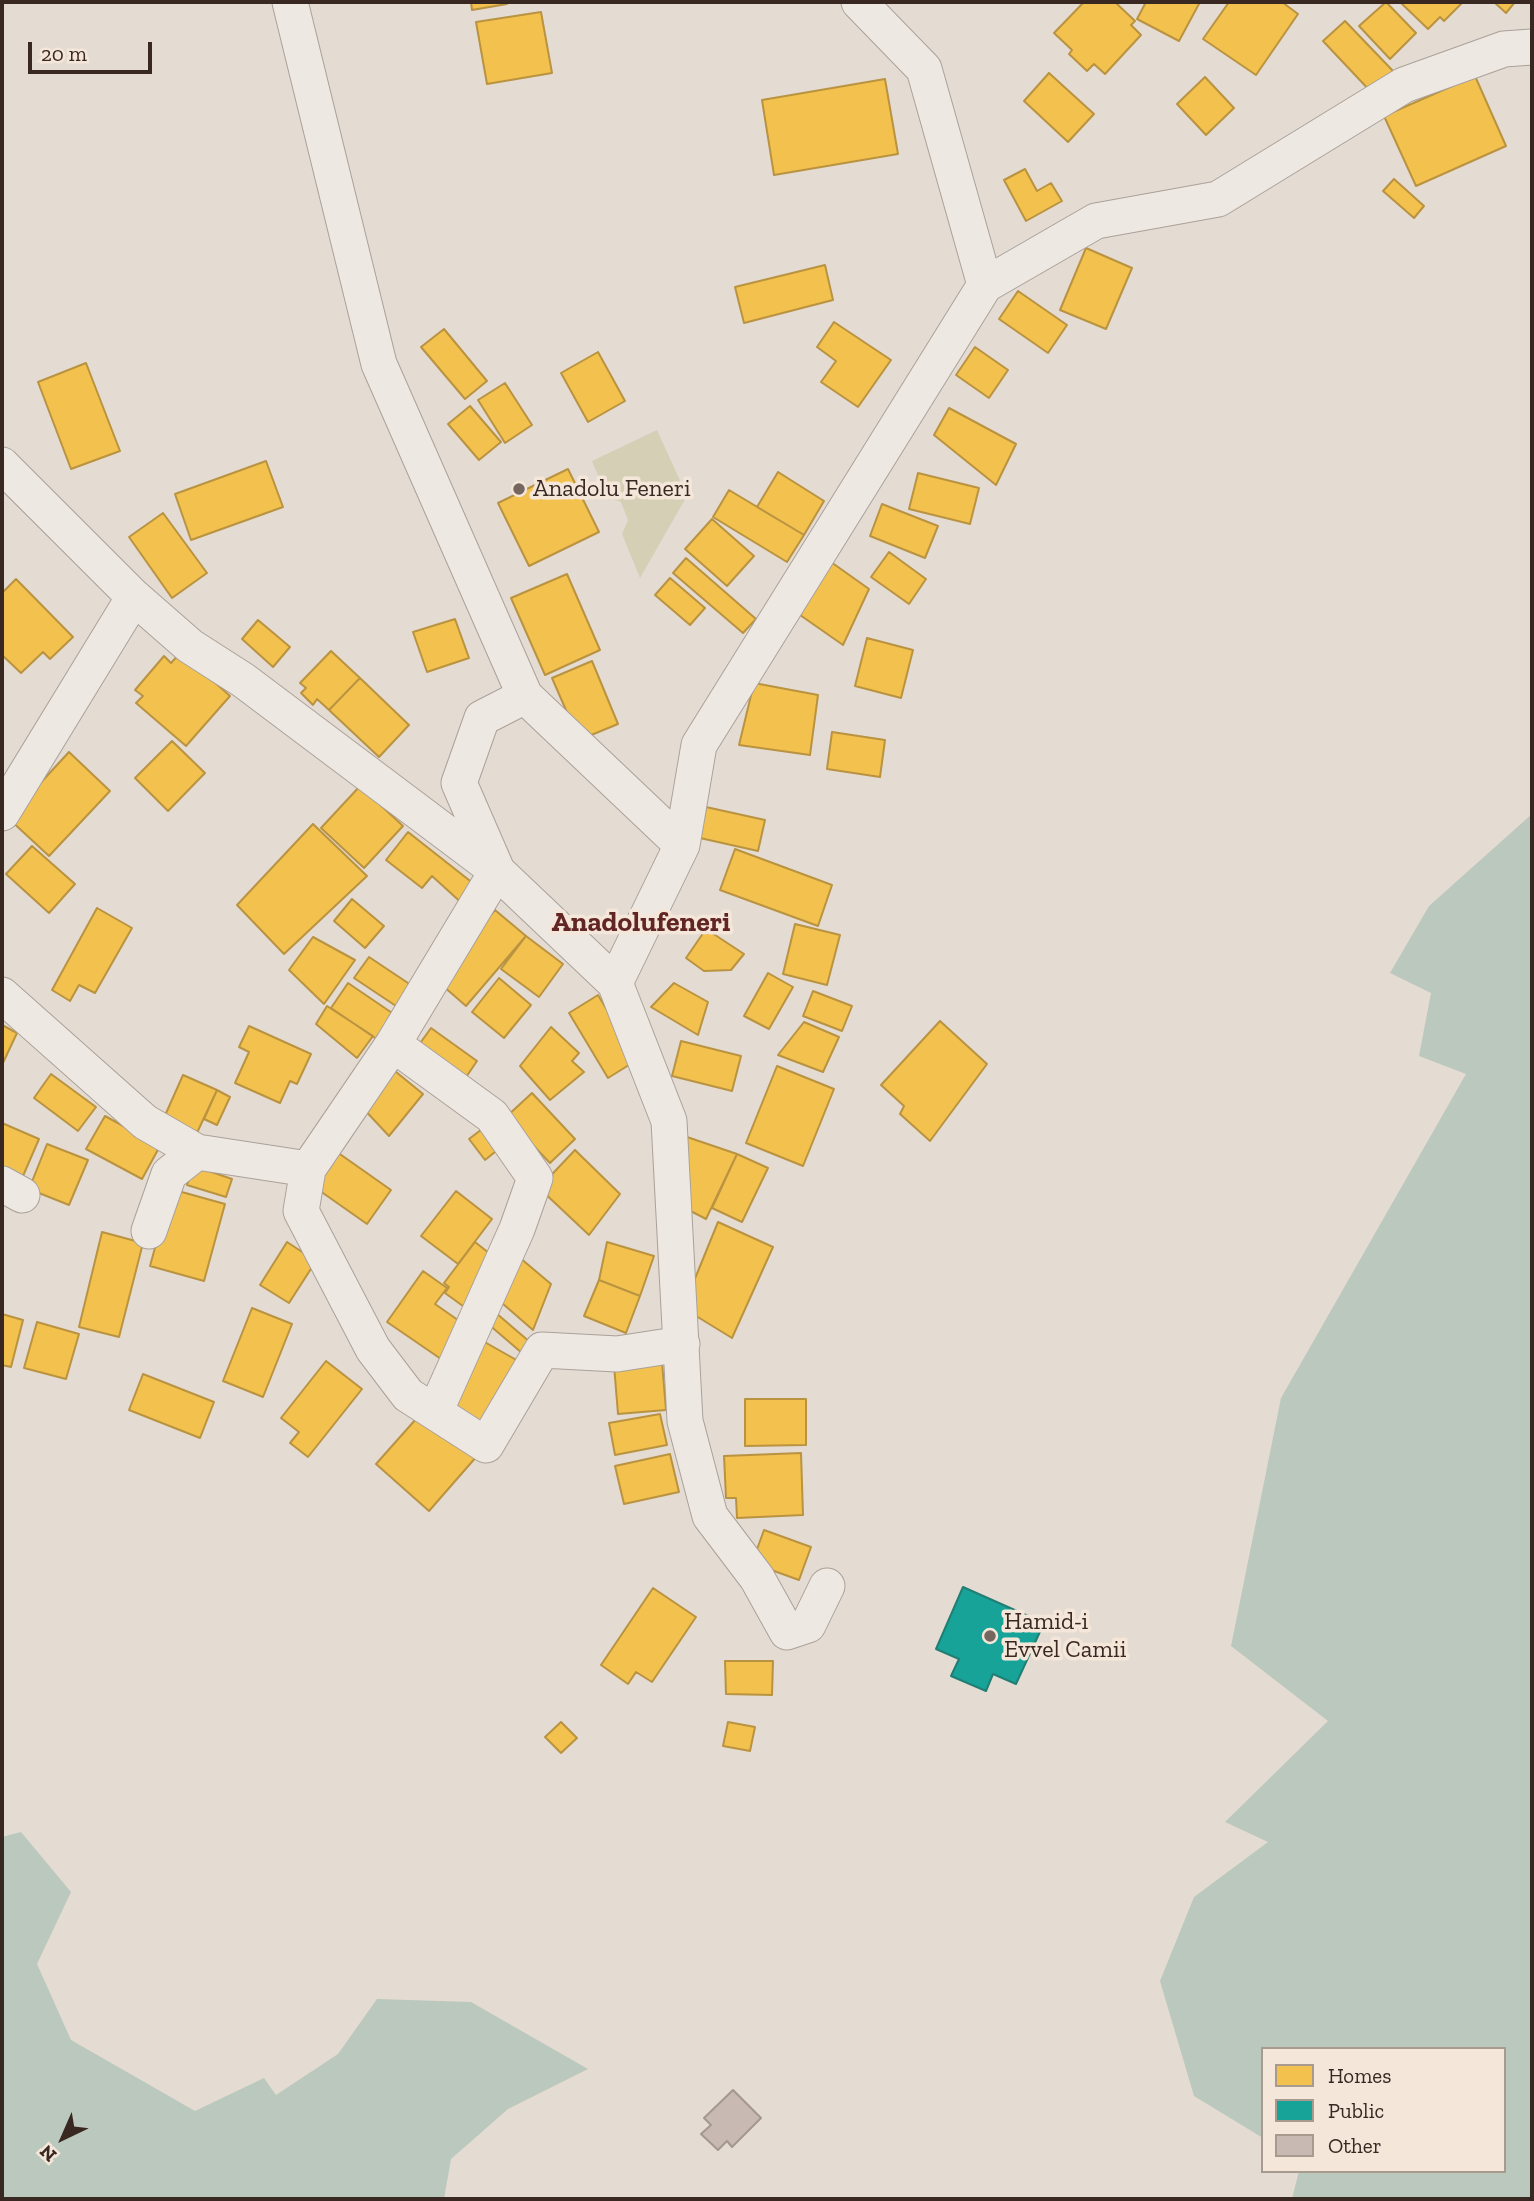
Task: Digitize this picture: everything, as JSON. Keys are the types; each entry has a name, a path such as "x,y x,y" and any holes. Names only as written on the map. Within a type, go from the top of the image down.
{"street":[{"path":"290,2 379,364 525,696 682,845"},
{"path":"859,2 924,69 985,285"},
{"path":"615,983 682,845 699,745 985,285 1096,221 1218,199 1404,85 1504,49 1532,47"},
{"path":"2,465 134,597 190,646 243,680 497,871 615,983 669,1121 685,1421 710,1516 757,1578 787,1632 808,1625 827,1586"},
{"path":"2,813 134,597"},
{"path":"497,871 459,783 482,718 525,696"},
{"path":"497,871 393,1044 308,1169 301,1211 333,1278 387,1368 408,1395 486,1445 542,1350 617,1354 682,1344"},
{"path":"2,995 145,1122 197,1152 308,1169"},
{"path":"393,1044 492,1116 535,1178 517,1229 435,1412"},
{"path":"149,1231 169,1174 197,1152"}],"shaded area":[{"path":"657,430 687,496 640,578 622,534 628,520 621,502 607,497 592,461"},
{"path":"1532,814 1532,2199 1292,2199 1298,2173 1506,2173 1506,2047 1261,2047 1261,2137 1194,2096 1160,1981 1194,1897 1268,1842 1225,1822 1328,1721 1231,1646 1281,1398 1466,1074 1419,1056 1431,993 1390,973 1429,906"},
{"path":"21,1832 71,1892 37,1964 71,2040 195,2111 264,2078 276,2095 338,2054 377,1999 471,2002 588,2069 508,2109 451,2159 444,2199 2,2199 2,1837"}],"building: Homes":[{"path":"471,2 507,2 507,4 472,10"},
{"path":"1084,2 1115,2 1135,21 1131,25 1141,35 1105,74 1094,64 1087,71 1069,54 1072,50 1054,33"},
{"path":"1146,2 1200,2 1179,41 1137,19"},
{"path":"1229,2 1282,2 1298,14 1256,75 1203,39"},
{"path":"1386,2 1416,33 1390,59 1359,26"},
{"path":"1400,2 1463,2 1444,21 1440,17 1428,29"},
{"path":"1494,2 1515,2 1506,13"},
{"path":"541,12 552,73 487,84 476,22"},
{"path":"1345,21 1394,72 1372,93 1323,41"},
{"path":"1049,73 1094,114 1068,142 1024,101"},
{"path":"1475,76 1506,146 1416,186 1384,116"},
{"path":"1205,77 1234,108 1206,135 1177,104"},
{"path":"885,79 898,154 774,175 762,100"},
{"path":"1025,169 1037,191 1051,183 1062,201 1026,221 1004,180"},
{"path":"1394,179 1424,206 1414,218 1383,191"},
{"path":"1086,248 1132,268 1106,329 1060,310"},
{"path":"825,265 833,300 744,323 735,287"},
{"path":"1018,291 1067,325 1048,353 999,319"},
{"path":"834,322 891,360 858,407 821,382 836,361 817,347"},
{"path":"444,329 487,381 465,399 421,347"},
{"path":"975,347 1008,370 989,398 956,375"},
{"path":"598,352 625,401 588,422 561,373"},
{"path":"86,363 120,451 71,469 38,382"},
{"path":"505,383 532,425 505,443 478,400"},
{"path":"470,406 501,442 479,460 448,424"},
{"path":"949,408 1016,444 996,485 934,435"},
{"path":"266,461 283,507 191,540 175,494"},
{"path":"568,469 599,532 529,566 498,503"},
{"path":"778,472 824,501 804,535 757,507"},
{"path":"918,473 979,488 970,524 909,509"},
{"path":"729,490 804,535 787,562 713,517"},
{"path":"882,504 938,526 925,558 870,536"},
{"path":"163,513 207,573 172,598 129,537"},
{"path":"712,519 754,556 727,586 685,549"},
{"path":"889,552 926,579 909,604 871,577"},
{"path":"686,558 756,619 743,633 673,573"},
{"path":"831,562 869,589 843,645 800,615"},
{"path":"567,574 600,650 545,675 511,598"},
{"path":"670,578 705,608 690,625 655,595"},
{"path":"16,579 73,637 50,659 43,652 21,673 2,655 2,593"},
{"path":"455,619 469,658 427,672 413,632"},
{"path":"258,620 290,647 273,667 242,639"},
{"path":"867,638 913,650 901,698 855,686"},
{"path":"331,651 360,678 329,710 317,699 313,705 301,693 306,688 300,683"},
{"path":"181,652 230,696 186,746 136,703 143,696 135,690 164,656 171,663"},
{"path":"592,661 618,724 579,740 552,678"},
{"path":"360,678 409,725 379,757 329,710"},
{"path":"754,683 818,695 810,755 739,745"},
{"path":"832,732 885,740 880,777 827,769"},
{"path":"172,741 205,773 168,811 135,778"},
{"path":"69,752 110,791 49,856 8,818"},
{"path":"360,786 403,826 364,868 321,828"},
{"path":"706,807 765,820 758,851 700,838"},
{"path":"313,824 367,876 284,954 237,905"},
{"path":"408,832 474,884 466,907 432,876 422,888 386,860"},
{"path":"32,846 75,884 49,913 6,874"},
{"path":"735,849 832,885 818,926 720,890"},
{"path":"352,899 384,926 365,948 334,921"},
{"path":"97,908 132,928 95,993 79,985 70,1001 52,990"},
{"path":"495,910 526,936 466,1006 435,979"},
{"path":"795,924 840,935 827,985 783,974"},
{"path":"706,929 744,954 731,970 704,971 686,958"},
{"path":"526,936 563,964 539,997 501,969"},
{"path":"313,937 355,960 324,1004 289,970"},
{"path":"369,957 417,989 402,1010 354,978"},
{"path":"768,973 793,987 769,1029 744,1016"},
{"path":"499,978 531,1005 504,1038 472,1012"},
{"path":"348,983 401,1019 384,1044 331,1008"},
{"path":"674,983 708,1002 698,1035 651,1007"},
{"path":"813,991 852,1006 842,1031 803,1016"},
{"path":"598,995 637,1060 608,1078 569,1013"},
{"path":"327,1006 373,1036 357,1058 316,1024"},
{"path":"940,1021 987,1064 930,1141 900,1114 904,1106 881,1085"},
{"path":"804,1022 839,1037 823,1072 778,1055"},
{"path":"2,1025 17,1033 2,1065"},
{"path":"249,1026 311,1054 297,1084 290,1081 280,1103 235,1083 249,1052 239,1047"},
{"path":"551,1027 579,1053 572,1061 584,1072 550,1100 520,1066"},
{"path":"431,1028 477,1061 460,1086 413,1053"},
{"path":"681,1041 741,1056 732,1091 672,1076"},
{"path":"777,1066 834,1089 803,1166 746,1143"},
{"path":"390,1067 423,1094 389,1136 360,1105"},
{"path":"51,1074 96,1107 78,1131 34,1098"},
{"path":"183,1075 217,1090 196,1135 163,1120"},
{"path":"217,1090 230,1097 217,1125 204,1119"},
{"path":"532,1093 575,1139 550,1163 506,1117"},
{"path":"105,1116 160,1146 142,1179 86,1149"},
{"path":"2,1123 39,1139 23,1176 2,1166"},
{"path":"490,1123 505,1144 485,1160 469,1139"},
{"path":"687,1137 737,1154 706,1219 681,1206"},
{"path":"47,1144 88,1160 69,1205 29,1189"},
{"path":"575,1150 620,1194 589,1235 539,1188"},
{"path":"337,1152 391,1190 367,1224 313,1186"},
{"path":"737,1154 768,1168 742,1222 712,1208"},
{"path":"194,1166 232,1179 226,1197 187,1185"},
{"path":"171,1189 225,1204 204,1281 150,1266"},
{"path":"456,1191 492,1219 458,1264 421,1236"},
{"path":"718,1222 773,1247 732,1338 683,1308"},
{"path":"102,1232 143,1243 119,1337 79,1327"},
{"path":"287,1242 316,1261 289,1303 260,1285"},
{"path":"475,1242 494,1257 467,1309 445,1293 449,1287 444,1283"},
{"path":"607,1242 654,1256 640,1296 599,1280"},
{"path":"513,1252 551,1284 533,1330 495,1297"},
{"path":"423,1271 447,1288 435,1304 465,1325 441,1359 387,1322"},
{"path":"599,1280 640,1296 626,1333 584,1316"},
{"path":"252,1308 292,1324 263,1397 223,1381"},
{"path":"496,1313 531,1343 522,1353 487,1323"},
{"path":"2,1314 23,1320 11,1367 2,1365"},
{"path":"37,1322 79,1334 66,1379 24,1368"},
{"path":"481,1340 520,1362 483,1429 443,1407"},
{"path":"326,1361 362,1389 308,1457 290,1443 299,1432 281,1418"},
{"path":"662,1362 666,1410 618,1414 614,1365"},
{"path":"143,1374 214,1402 200,1438 129,1410"},
{"path":"745,1399 806,1399 806,1445 745,1446"},
{"path":"424,1410 477,1456 429,1511 376,1464"},
{"path":"660,1414 667,1445 615,1455 609,1423"},
{"path":"801,1453 803,1515 737,1518 736,1498 726,1498 724,1456"},
{"path":"670,1454 679,1492 624,1504 615,1466"},
{"path":"764,1530 811,1547 799,1580 752,1563"},
{"path":"653,1588 696,1617 652,1682 636,1672 628,1684 601,1665"},
{"path":"725,1661 773,1661 772,1695 726,1694"},
{"path":"561,1722 577,1738 561,1753 545,1737"},
{"path":"728,1722 755,1727 750,1751 723,1746"}],"building: Public":[{"name":"Hamid-i Evvel Camii","path":"963,1587 1044,1623 1016,1684 993,1674 986,1691 951,1676 959,1659 936,1649"}],"building: Other":[{"path":"733,2090 761,2118 732,2147 727,2141 718,2150 701,2134 711,2125 704,2118"}],"place":[{"name":"Anadolu Feneri","path":"519,489"},
{"name":"Hamid-i Evvel Camii","path":"990,1636"}],"district":[{"name":"Anadolufeneri","path":"641,923"}]}
